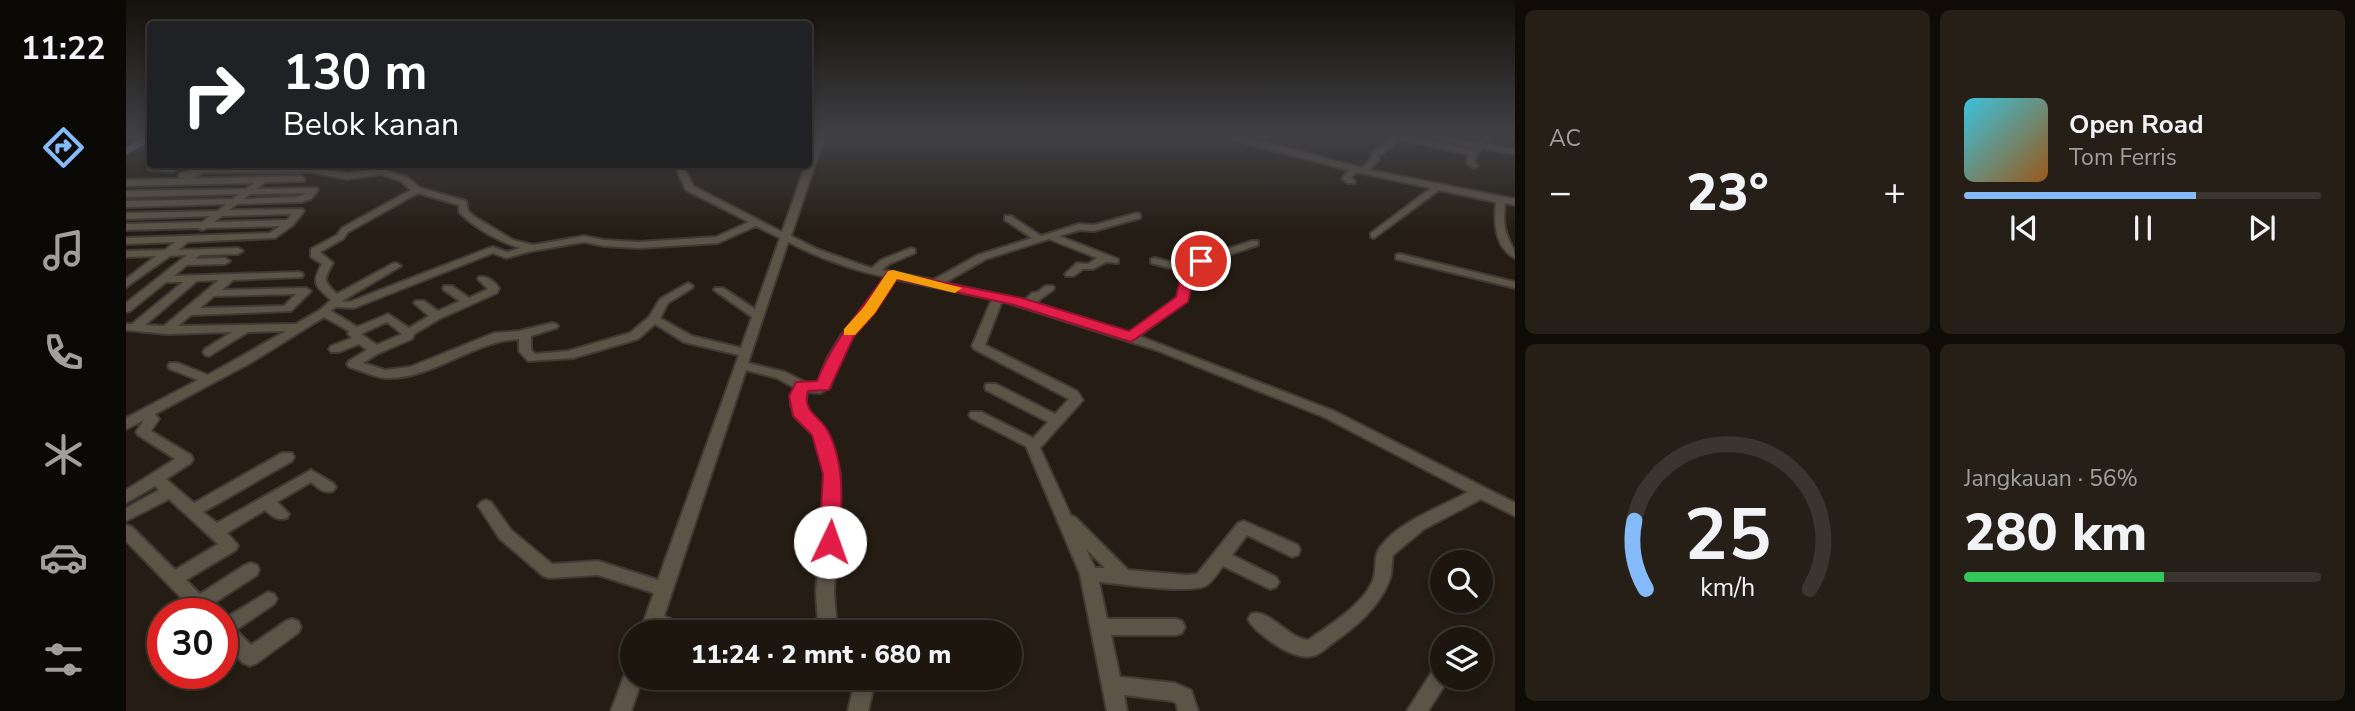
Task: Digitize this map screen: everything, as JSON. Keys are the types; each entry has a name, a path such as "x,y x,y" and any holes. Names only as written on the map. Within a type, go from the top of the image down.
{"street":[{"path":"1345,167 1436,189 1515,202"},
{"path":"1350,181 1346,178 1366,167"},
{"path":"1392,179 1395,167"},
{"path":"152,168 169,172"},
{"path":"126,183 190,172 250,168 309,170 347,176 386,168"},
{"path":"680,168 689,188 784,238 838,261 1028,304 1131,337 1329,414 1515,510"},
{"path":"652,620 809,168"},
{"path":"382,171 404,179 417,190 463,203 464,212 505,240 533,247"},
{"path":"126,176 169,172 267,177 299,175"},
{"path":"127,217 190,172"},
{"path":"126,284 267,177"},
{"path":"1374,235 1436,189"},
{"path":"126,194 314,190 301,200 126,204"},
{"path":"374,351 332,304 321,285 320,277 328,263 315,255 315,251 340,237 345,230 417,190"},
{"path":"1501,200 1499,235 1515,255"},
{"path":"126,241 275,236 299,211 127,217"},
{"path":"934,284 982,257 1079,227 1094,228 1137,216"},
{"path":"1008,218 1045,238 1110,259"},
{"path":"126,227 290,223"},
{"path":"332,304 350,306 493,250 506,255 533,247 588,239 613,244 718,240 755,223"},
{"path":"1499,235 1515,239"},
{"path":"1131,337 1183,299 1191,271 1207,257 1255,243"},
{"path":"126,262 132,254 237,251"},
{"path":"875,271 885,262 911,251"},
{"path":"126,309 195,253"},
{"path":"1400,257 1515,285"},
{"path":"1070,274 1081,265 1089,267 1110,259"},
{"path":"185,262 225,261"},
{"path":"1155,261 1191,271"},
{"path":"126,424 209,380 396,265"},
{"path":"654,319 688,339 743,359 802,386 823,387 833,359 848,334 870,310 893,274"},
{"path":"164,279 298,275"},
{"path":"167,330 230,277"},
{"path":"130,328 194,278"},
{"path":"483,279 494,288 493,291 437,316 408,333 408,336 353,363 384,374 412,371 498,336 552,326"},
{"path":"525,333 527,356 555,357 604,342 626,340 654,319 664,301 688,286"},
{"path":"448,288 467,301"},
{"path":"1028,304 1036,295 1040,296 1049,289"},
{"path":"719,290 757,315"},
{"path":"190,312 289,308 306,291 211,293"},
{"path":"998,297 978,346 1074,397 1074,404 1055,420 1034,444 1036,457 1089,574 1102,627 1117,711"},
{"path":"420,303 437,316"},
{"path":"335,349 388,317 408,333"},
{"path":"130,328 167,330 296,327"},
{"path":"209,352 244,329"},
{"path":"174,366 209,380"},
{"path":"802,386 798,405 802,416 820,433 833,474 825,593 827,620"},
{"path":"991,387 1055,420"},
{"path":"126,497 186,459 143,432 152,419 146,414"},
{"path":"976,415 1034,444"},
{"path":"192,510 287,457"},
{"path":"215,531 311,475 328,487"},
{"path":"156,478 230,545 174,579"},
{"path":"126,514 170,491"},
{"path":"1257,619 1292,644 1303,649 1311,648 1365,607 1383,578 1382,561 1385,552 1419,526 1479,493"},
{"path":"266,502 281,514"},
{"path":"486,506 505,534 544,569 555,572 598,568 662,588"},
{"path":"1061,513 1124,577"},
{"path":"1089,574 1194,582 1206,576 1244,527 1292,550"},
{"path":"126,531 192,598"},
{"path":"1221,557 1270,582"},
{"path":"217,598 251,570"},
{"path":"238,619 268,599"},
{"path":"238,645 250,657 292,627"},
{"path":"1102,627 1176,627"},
{"path":"1112,685 1180,693 1188,711"},
{"path":"621,711 628,690"},
{"path":"858,711 863,690"},
{"path":"1417,711 1431,690"}],"slow traffic":[{"path":"850,332 870,310 876,296 893,274 955,288"}],"route":[{"path":"830,542 833,474 820,433 802,416 797,396 802,386 820,389 823,387 833,359 848,334 870,310 876,296 893,274 1017,301 1131,337 1183,299 1188,275 1201,261"}]}
